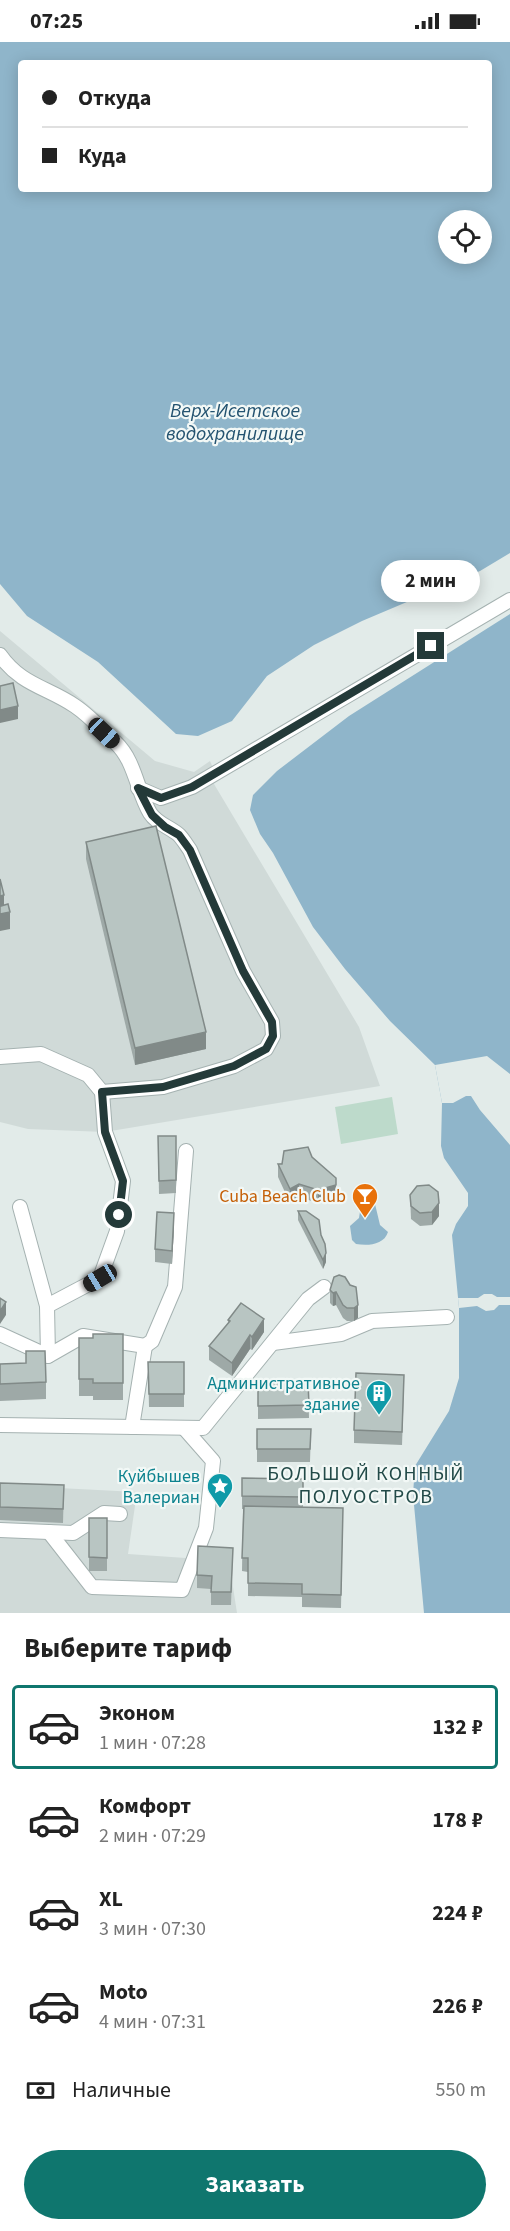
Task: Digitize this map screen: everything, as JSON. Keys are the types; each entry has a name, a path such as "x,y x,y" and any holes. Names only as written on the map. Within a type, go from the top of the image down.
{"street":[{"path":"138,788 161,798 192,787 510,600"},
{"path":"0,655 8,667 23,679 75,706 119,746 131,766 138,788 152,815 165,827 179,835 190,850 243,971 272,1022 273,1036 266,1049 234,1066 163,1087 102,1092"},
{"path":"0,1057 41,1054 88,1075 102,1092 105,1132 123,1181 117,1231 100,1278 47,1306"},
{"path":"48,1356 83,1336 145,1346 152,1341 175,1287 186,1151"},
{"path":"20,1208 47,1306 48,1356"},
{"path":"0,1425 203,1428 308,1299 324,1287"},
{"path":"273,1343 341,1334 372,1322 447,1317"},
{"path":"0,1334 48,1356"},
{"path":"132,1427 145,1346"},
{"path":"49,1532 92,1587 182,1590 206,1528 213,1461 184,1428"},
{"path":"0,1530 73,1533 104,1513 120,1515"}],"shaded area":[{"path":"0,631 155,761 194,772 210,761 215,772 214,784 359,1027 380,1086 105,1132 28,1129 0,1122"},
{"path":"0,1485 137,1492 128,1554 229,1561 237,1613 0,1613"}],"green space":[{"path":"392,1097 398,1134 341,1144 335,1107"}],"water":[{"name":"Верх-Исетское водохранилище","path":"0,42 510,42 510,553 480,571 362,621 314,645 267,676 232,721 198,736 176,734 98,662 27,616 0,584"},
{"path":"510,614 510,1613 424,1613 413,1494 415,1466 449,1411 459,1378 459,1308 452,1235 456,1224 468,1206 468,1193 444,1158 441,1146 442,1103 435,1065 390,1021 345,969 313,927 273,853 260,834 250,810 253,795 277,771 349,716"},
{"path":"368,1199 375,1204 380,1225 388,1232 379,1242 370,1245 356,1244 352,1240 350,1226 359,1218 361,1205"}],"pier":[{"path":"487,1056 510,1074 510,1145 471,1096 466,1096 453,1103 442,1103 435,1065"},
{"path":"484,1294 510,1297 510,1305 499,1305 494,1310 486,1311 477,1306 459,1308 458,1298 478,1298"}],"building":[{"path":"13,683 18,706 0,710 0,686"},
{"path":"156,826 206,1032 135,1048 86,842"},
{"path":"0,879 4,895 0,896"},
{"path":"0,902 1,906 8,904 10,912 0,914"},
{"path":"158,1136 176,1136 176,1180 159,1181"},
{"path":"308,1147 312,1157 336,1178 336,1185 318,1190 299,1184 290,1189 278,1164 282,1164 284,1151"},
{"path":"429,1185 438,1192 439,1203 432,1212 420,1213 411,1206 410,1195 417,1186"},
{"path":"298,1211 306,1211 319,1220 326,1253 323,1260"},
{"path":"157,1212 174,1213 172,1251 155,1249"},
{"path":"339,1275 345,1277 350,1285 356,1287 358,1305 354,1308 347,1308 343,1305 336,1292 333,1293 330,1290 334,1277"},
{"path":"0,1298 6,1302 0,1311"},
{"path":"241,1303 264,1319 252,1337 250,1335 232,1363 209,1346 230,1321 228,1320"},
{"path":"93,1334 123,1334 123,1383 93,1383 93,1379 79,1379 79,1338 93,1338"},
{"path":"26,1351 45,1351 46,1382 0,1384 0,1364 26,1363"},
{"path":"148,1362 184,1362 184,1394 149,1394"},
{"name":"Административное здание","path":"356,1373 404,1375 402,1432 354,1430"},
{"path":"308,1382 309,1405 258,1406 258,1383"},
{"path":"257,1429 311,1429 310,1449 257,1449"},
{"path":"242,1478 303,1479 303,1497 242,1496"},
{"path":"0,1483 64,1485 63,1509 0,1507"},
{"path":"244,1506 343,1508 341,1595 302,1594 302,1584 248,1583 248,1558 242,1558"},
{"path":"89,1518 107,1518 107,1558 89,1557"},
{"path":"198,1546 233,1548 231,1592 211,1592 212,1576 197,1575"}],"place":[{"name":"Cuba Beach Club","path":"365,1219"},
{"name":"Административное здание","path":"379,1416"},
{"name":"Куйбышев Валериан","path":"220,1509"}],"district":[{"name":"БОЛЬШОЙ КОННЫЙ ПОЛУОСТРОВ","path":"366,1486"}],"route":[{"path":"119,1215 123,1181 105,1132 102,1092 163,1087 234,1066 266,1049 273,1036 272,1022 243,971 190,850 179,835 165,827 152,815 138,788 161,798 192,787 431,646"}]}
